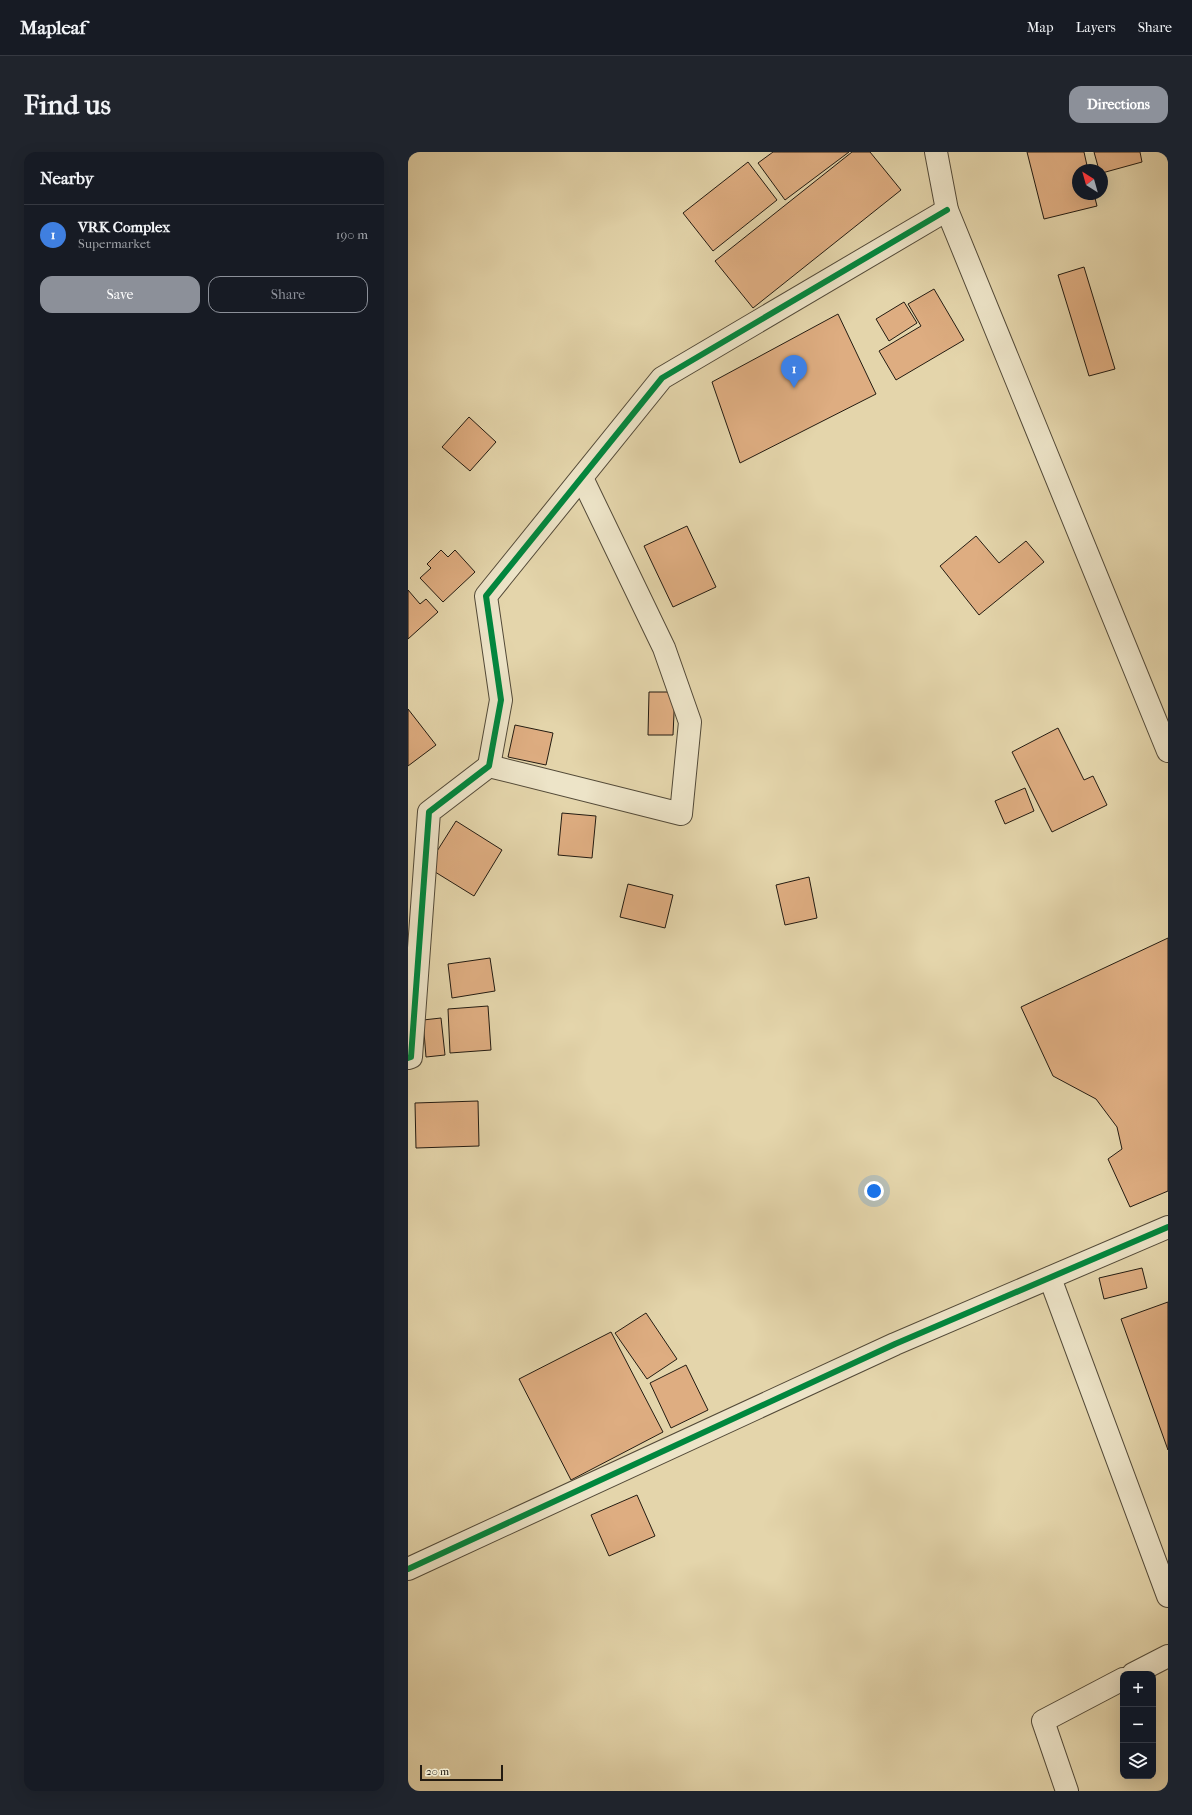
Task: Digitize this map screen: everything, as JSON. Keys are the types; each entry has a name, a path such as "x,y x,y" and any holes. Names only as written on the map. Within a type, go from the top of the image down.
{"street":[{"path":"936,152 947,210 1168,751"},
{"path":"408,1058 411,1057 429,812 489,766 501,700 486,596 662,378 947,210"},
{"path":"489,766 681,814 690,722 664,648 582,478"},
{"path":"408,1569 895,1344 1168,1227"},
{"path":"1050,1278 1168,1596"},
{"path":"1139,1671 1168,1656"},
{"path":"1067,1791 1044,1721 1120,1681"}],"building":[{"path":"773,152 849,152 785,200 758,163"},
{"path":"852,152 870,152 901,190 753,308 715,261"},
{"path":"1027,152 1084,152 1087,164 1072,164 1072,200 1096,200 1097,206 1044,219"},
{"path":"1094,152 1140,152 1142,162 1108,171 1108,164 1097,164"},
{"path":"748,162 777,200 713,251 683,213"},
{"path":"1084,267 1115,369 1089,376 1058,275"},
{"path":"934,289 964,340 896,380 879,351 921,326 908,304"},
{"path":"904,302 917,323 889,341 876,319"},
{"path":"838,314 876,394 740,463 712,382"},
{"path":"469,417 496,442 470,471 442,447"},
{"path":"687,526 716,587 673,607 644,546"},
{"path":"976,536 999,563 1026,541 1044,562 979,615 940,566"},
{"path":"441,550 448,557 455,550 475,572 443,602 420,578 431,568 427,564"},
{"path":"408,590 420,604 426,599 438,612 408,639"},
{"path":"649,692 675,692 673,735 648,735"},
{"path":"408,709 436,745 408,766"},
{"path":"515,725 553,733 546,765 508,757"},
{"path":"1058,728 1084,780 1093,776 1107,805 1052,832 1012,752"},
{"path":"1025,788 1034,811 1005,824 995,801"},
{"path":"562,813 596,816 592,858 558,855"},
{"path":"456,821 502,850 474,896 427,867"},
{"path":"809,877 817,918 785,925 776,885"},
{"path":"628,884 673,895 665,928 620,917"},
{"path":"1168,938 1168,1191 1130,1207 1108,1159 1122,1149 1117,1127 1096,1099 1053,1076 1021,1007"},
{"path":"490,958 495,991 452,998 448,964"},
{"path":"488,1006 491,1050 450,1053 448,1009"},
{"path":"441,1018 445,1055 426,1057 423,1020"},
{"path":"478,1101 479,1146 416,1148 415,1103"},
{"path":"1142,1268 1147,1288 1104,1299 1099,1278"},
{"path":"1168,1302 1168,1450 1121,1319"},
{"path":"646,1313 677,1359 647,1379 615,1333"},
{"path":"611,1332 663,1432 571,1480 519,1379"},
{"path":"686,1365 708,1410 671,1428 650,1383"},
{"path":"637,1495 655,1536 609,1556 591,1515"}],"cycle path":[{"path":"408,1058 411,1057 429,812 489,766 501,700 486,596 662,378 947,210"},
{"path":"408,1569 895,1344 1168,1227"}],"place":[{"name":"VRK Complex","path":"794,388"}]}
